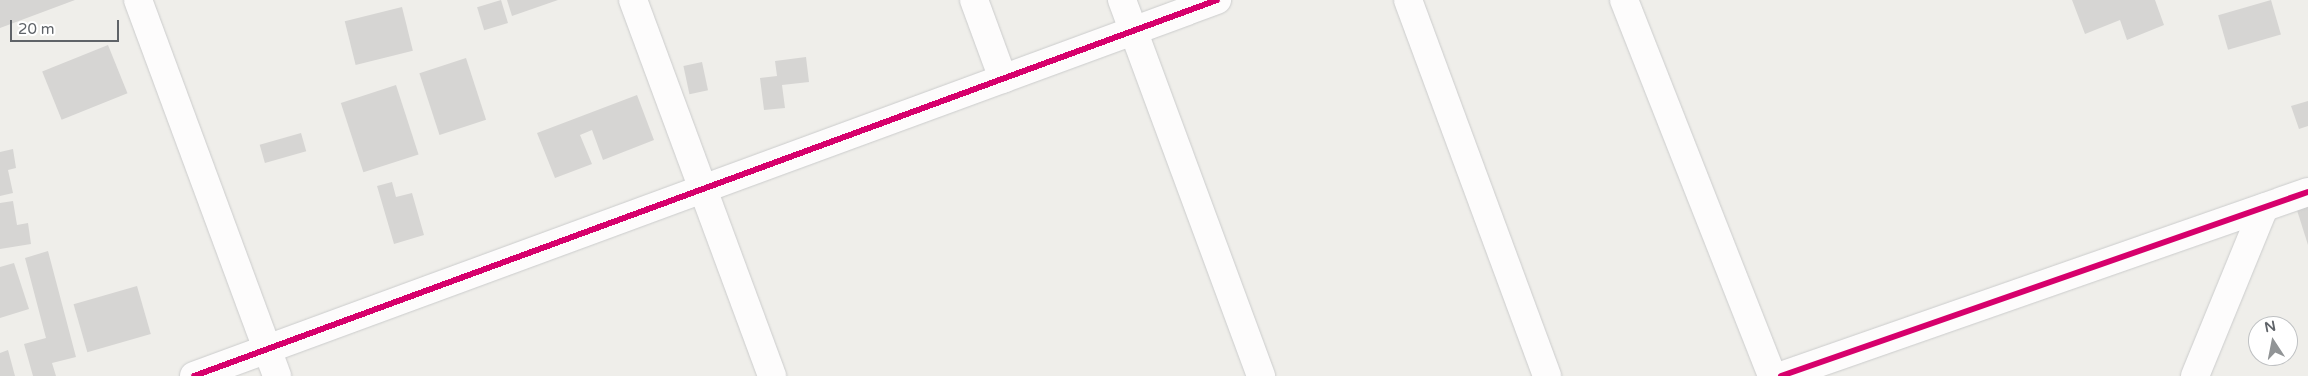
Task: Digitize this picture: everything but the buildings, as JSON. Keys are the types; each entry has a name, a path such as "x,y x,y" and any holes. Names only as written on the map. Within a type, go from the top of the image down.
{"street":[{"path":"138,0 277,376"},
{"path":"633,0 772,376"},
{"path":"974,0 1003,79"},
{"path":"1122,0 1261,376"},
{"path":"194,376 1217,0"},
{"path":"1408,0 1547,376"},
{"path":"1624,0 1772,376"},
{"path":"1781,376 2308,192"},
{"path":"2195,376 2264,208"}],"cycle path":[{"path":"194,376 1217,0"},
{"path":"1781,376 2308,192"}]}
